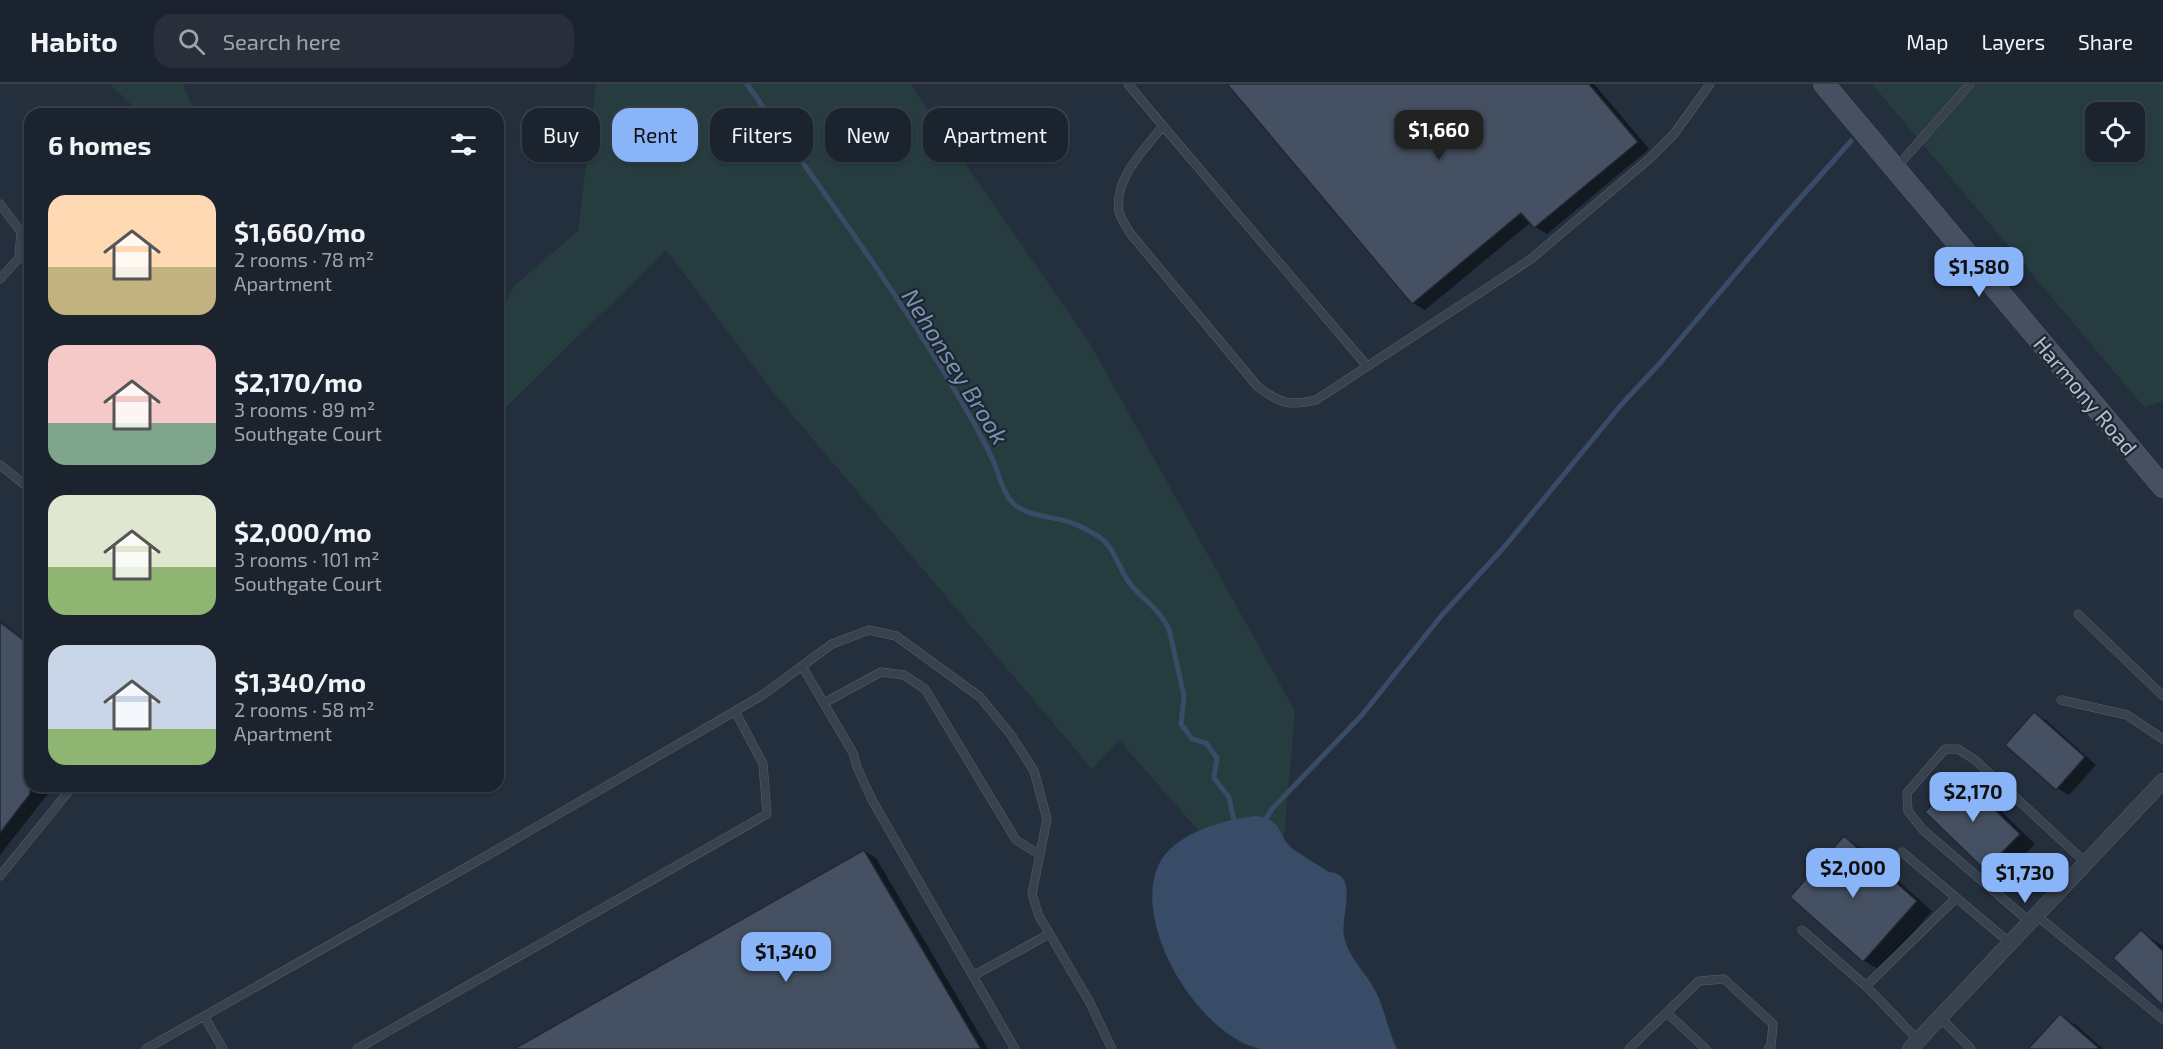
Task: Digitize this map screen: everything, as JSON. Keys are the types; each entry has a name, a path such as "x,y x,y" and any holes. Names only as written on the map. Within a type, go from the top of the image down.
{"main road":[{"name":"Harmony Road","path":"1824,84 2163,487"}],"street":[{"path":"1914,1045 2163,781"}],"lane":[{"path":"1128,84 1367,366"},
{"path":"1163,126 1128,173 1118,193 1120,214 1130,233 1258,387 1276,400 1295,405 1317,399 1531,259 1649,159 1674,134 1710,84"},
{"path":"1895,169 1970,84"},
{"path":"0,204 21,232 18,258 0,279"},
{"path":"0,465 24,484"},
{"path":"2078,614 2163,696"},
{"path":"146,1049 488,855 761,696 832,644 869,630 896,636 980,697 1011,735 1034,771 1047,819 1032,894 1039,916 1089,1001 1112,1049"},
{"path":"802,666 853,753 856,767 872,800 1015,1049"},
{"path":"824,703 881,672 904,675 925,689 1016,840 1040,855"},
{"path":"2061,700 2127,716 2163,739"},
{"path":"357,1049 767,814 764,764 735,711"},
{"path":"2086,863 1975,760 1958,749 1946,749 1907,793 1908,811 1923,830 2033,919 2163,1019"},
{"path":"0,876 68,792"},
{"path":"1902,852 2010,943"},
{"path":"1866,986 1956,898"},
{"path":"1802,930 1866,986 1914,1045"},
{"path":"973,976 1049,934"},
{"path":"1629,1049 1699,981 1724,979 1773,1024 1771,1046 1768,1049"},
{"path":"1667,1013 1706,1049"},
{"path":"204,1017 223,1049"},
{"path":"1940,1017 1971,1049"}],"green space":[{"path":"110,84 183,84 193,108 135,108"},
{"path":"596,84 910,84 927,108 923,108 923,162 964,162 1089,342 1295,711 1281,871 1211,845 1119,740 1092,769 773,392 666,250 504,409 504,305 514,286 578,231 586,162 600,162 600,108 593,108"},
{"path":"1872,84 2163,84 2163,401 2144,407"}],"water":[{"path":"1256,816 1272,821 1293,849 1344,880 1347,898 1343,928 1346,944 1376,992 1397,1049 1260,1049 1237,1040 1215,1023 1194,1001 1176,975 1163,947 1154,918 1152,891 1158,866 1175,845 1200,830"}],"building":[{"path":"1227,84 1589,84 1638,142 1534,228 1521,213 1412,304"},
{"path":"0,622 24,640 24,792 30,792 30,794 0,833"},
{"path":"2034,712 2085,757 2056,790 2005,745"},
{"path":"1960,776 2020,834 1985,870 1925,812"},
{"path":"1844,836 1917,901 1863,962 1790,897"},
{"path":"864,850 981,1049 514,1049"},
{"path":"2141,930 2163,951 2163,1006 2113,958"},
{"path":"2060,1014 2100,1049 2028,1049"}],"waterway":[{"name":"Nehonsey Brook","path":"747,84 847,225 919,332 974,423 994,462 1004,491 1011,501 1028,512 1069,522 1100,537 1111,549 1131,585 1165,622 1169,629 1184,696 1181,724 1192,739 1206,743 1217,758 1214,778 1229,797 1235,826"},
{"path":"1264,822 1272,809 1362,715 1442,615 1506,545 1621,405 1661,362 1851,141"}]}
